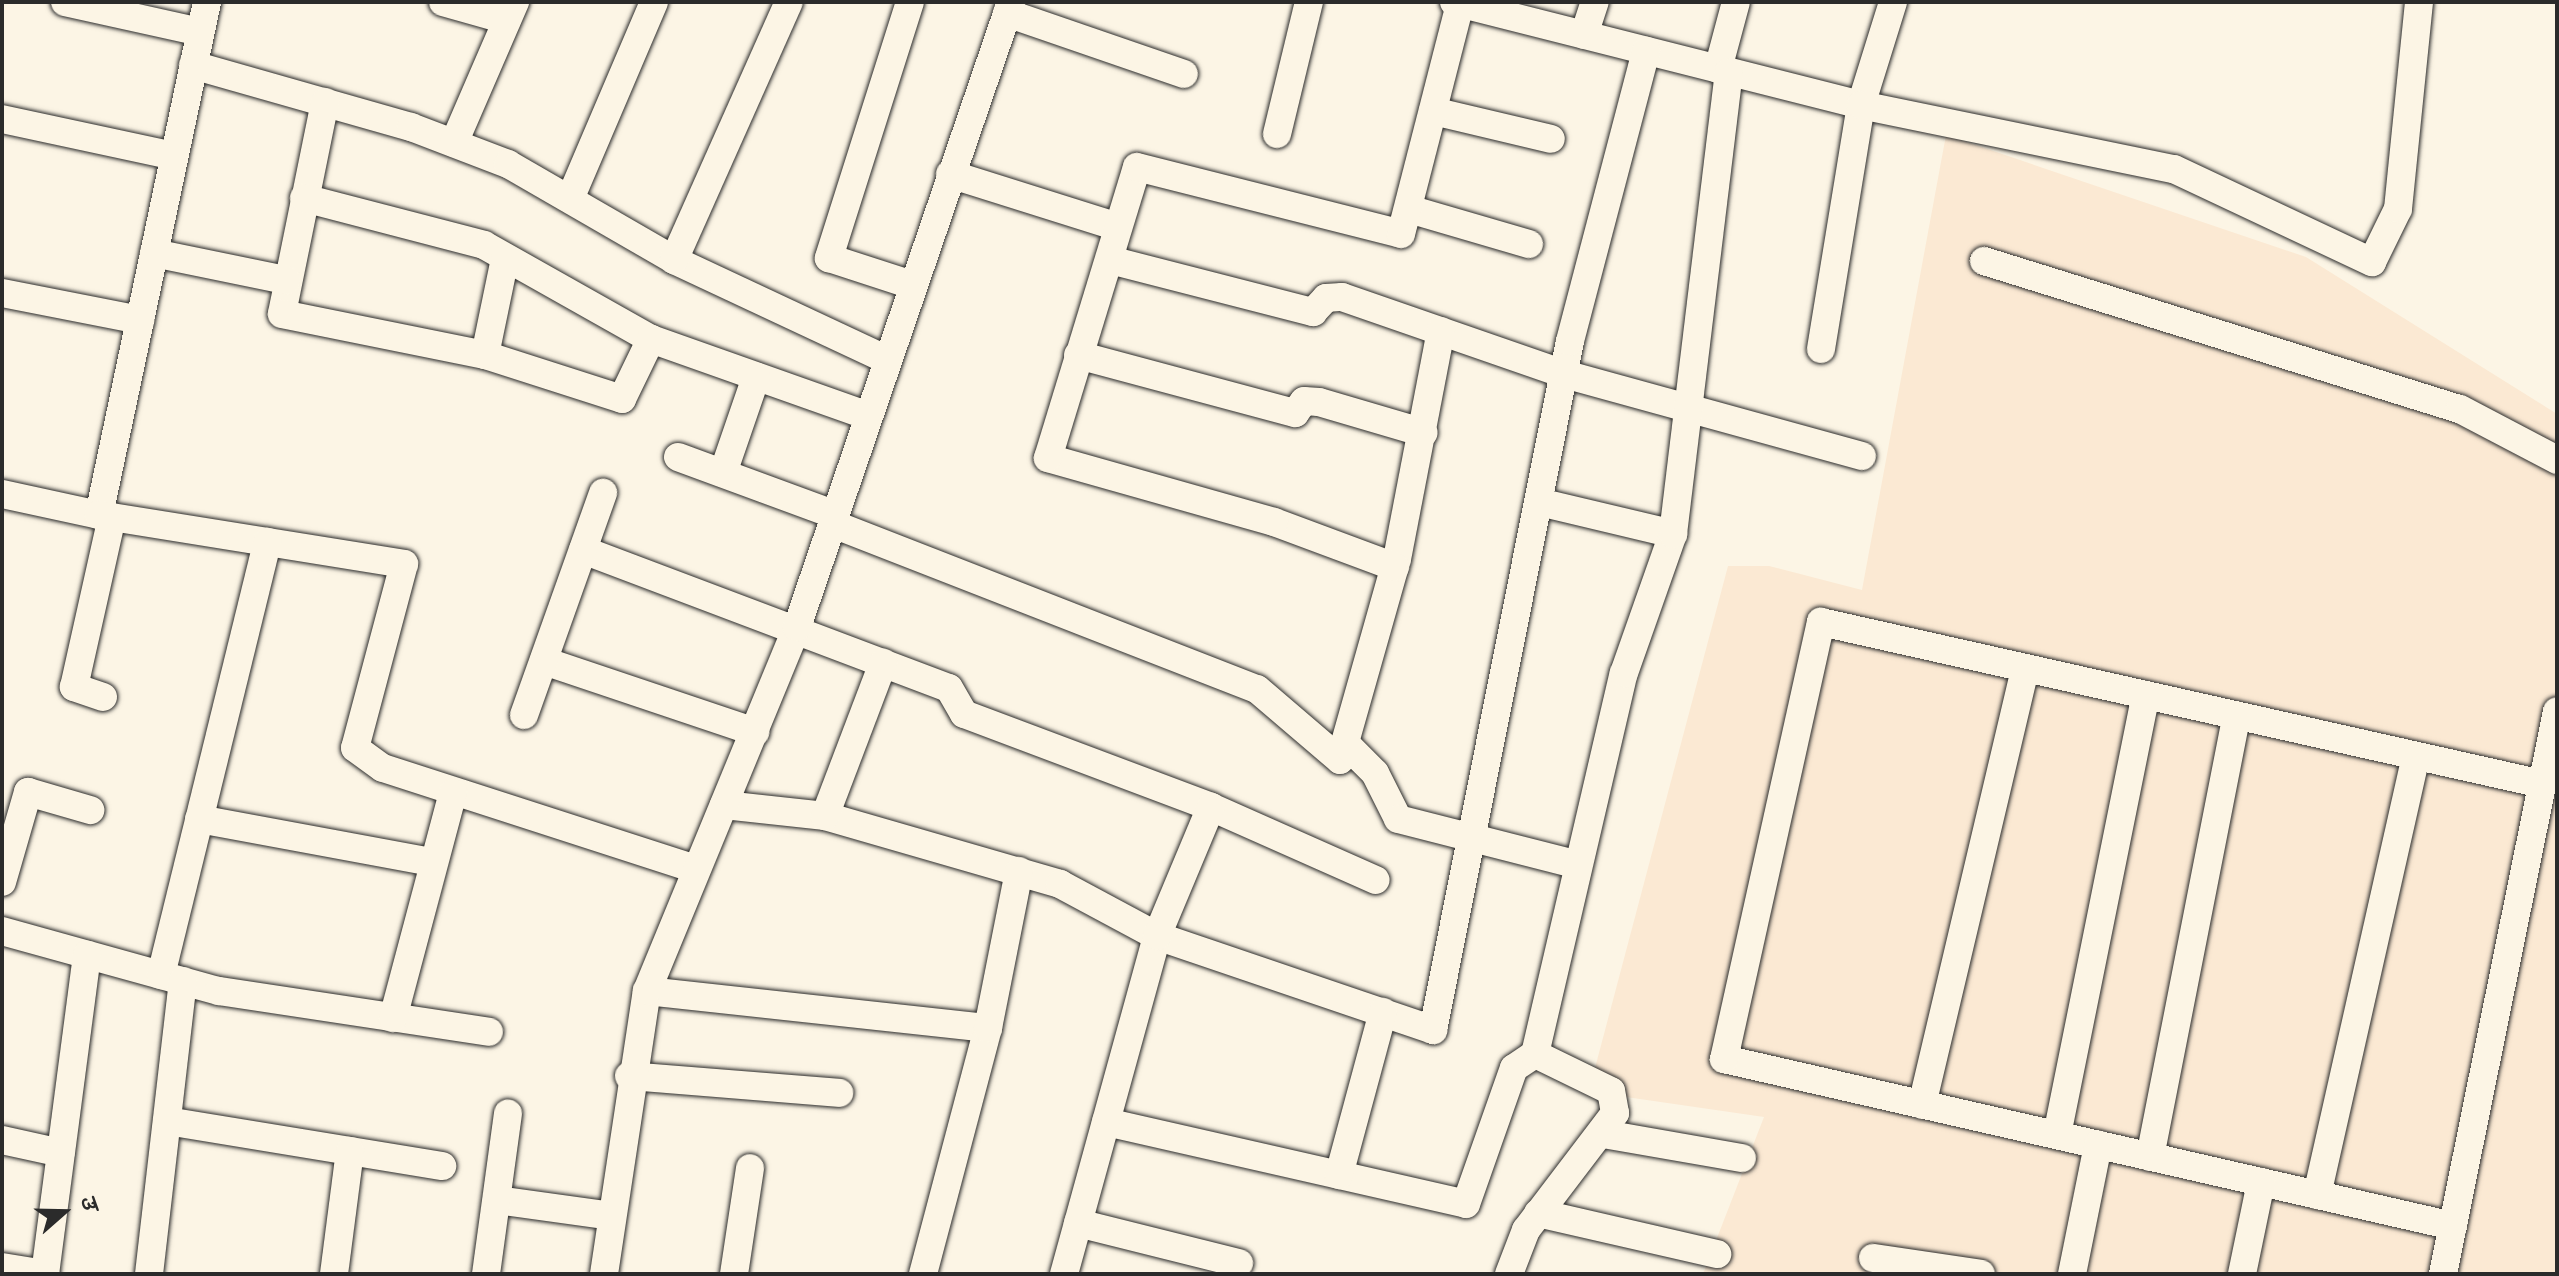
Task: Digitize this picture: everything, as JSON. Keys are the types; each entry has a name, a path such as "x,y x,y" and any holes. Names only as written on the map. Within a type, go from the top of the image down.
{"street":[{"path":"65,2 200,32"},
{"path":"103,697 74,687 140,320 207,2"},
{"path":"443,2 511,11 454,143"},
{"path":"570,199 654,2"},
{"path":"674,260 789,2"},
{"path":"910,2 829,258 912,285"},
{"path":"1277,134 1309,2"},
{"path":"1584,35 1595,2"},
{"path":"1106,1122 1466,1204 1514,1068 1535,1054 1575,864 1624,673 1673,534 1724,71 1736,2"},
{"path":"1821,349 1861,105 1893,2"},
{"path":"1395,567 1274,522 1048,458 1137,167 1401,234 1457,3 1861,105 2174,169 2372,262 2398,209 2419,2"},
{"path":"612,1273 612,1216 629,1076 647,991 797,627 1009,8 1184,74"},
{"path":"724,805 825,816 1060,884 1157,936 1433,1030 1564,374 1646,51"},
{"path":"193,65 454,143 570,199 674,260 887,360"},
{"path":"325,102 286,280 282,314 485,355 622,399 651,339"},
{"path":"1433,111 1551,139"},
{"path":"2,119 174,156"},
{"path":"950,174 1118,227"},
{"path":"304,198 420,223 505,258 651,339 868,416"},
{"path":"1409,209 1529,244"},
{"path":"154,253 286,280"},
{"path":"485,355 505,258"},
{"path":"1110,260 1313,312 1326,298 1342,297 1564,374 1689,404 1862,456"},
{"path":"1984,261 2460,409 2557,460"},
{"path":"2,293 140,320"},
{"path":"678,457 1257,689 1340,760 1348,746 1395,567 1424,433 1441,331"},
{"path":"1078,355 1295,413 1304,401 1319,402 1424,433"},
{"path":"723,473 756,377"},
{"path":"524,715 603,493"},
{"path":"2,494 106,516 404,564 355,748 383,768 453,793 695,869"},
{"path":"1539,502 1673,534"},
{"path":"149,1274 167,1121 172,978 199,819 267,542"},
{"path":"583,550 797,627 949,688 964,714 1211,807 1376,880"},
{"path":"2453,1226 1724,1059 1821,622 2542,784"},
{"path":"544,661 755,732"},
{"path":"825,816 883,663"},
{"path":"1922,1105 2025,668"},
{"path":"2057,1135 2146,695"},
{"path":"2443,1274 2557,711"},
{"path":"2150,1157 2237,715"},
{"path":"1348,746 1375,773 1398,819 1575,864"},
{"path":"2317,1195 2416,756"},
{"path":"2,882 28,792 90,810"},
{"path":"393,1018 430,862 453,793"},
{"path":"1064,1274 1157,936 1211,807"},
{"path":"199,819 430,862"},
{"path":"923,1274 988,1028 1019,871"},
{"path":"2,931 172,978 489,1032"},
{"path":"2,1267 45,1274 87,955"},
{"path":"647,991 988,1028"},
{"path":"1339,1175 1383,1012"},
{"path":"1509,1274 1538,1213 1604,1134 1615,1113 1611,1091 1535,1054"},
{"path":"629,1076 839,1093"},
{"path":"486,1274 508,1113"},
{"path":"167,1121 442,1166"},
{"path":"1604,1134 1742,1158"},
{"path":"2,1140 61,1153"},
{"path":"2072,1274 2098,1145"},
{"path":"334,1274 350,1151"},
{"path":"734,1274 750,1168"},
{"path":"2242,1274 2261,1182"},
{"path":"497,1200 612,1216"},
{"path":"1538,1213 1717,1254"},
{"path":"1078,1223 1239,1263"},
{"path":"1873,1258 1981,1274"}],"shaded area":[{"path":"1946,135 2306,257 2557,414 2557,1274 1703,1274 1764,1117 1626,1097 1595,1068 1728,566 1769,566 1862,590"}]}
